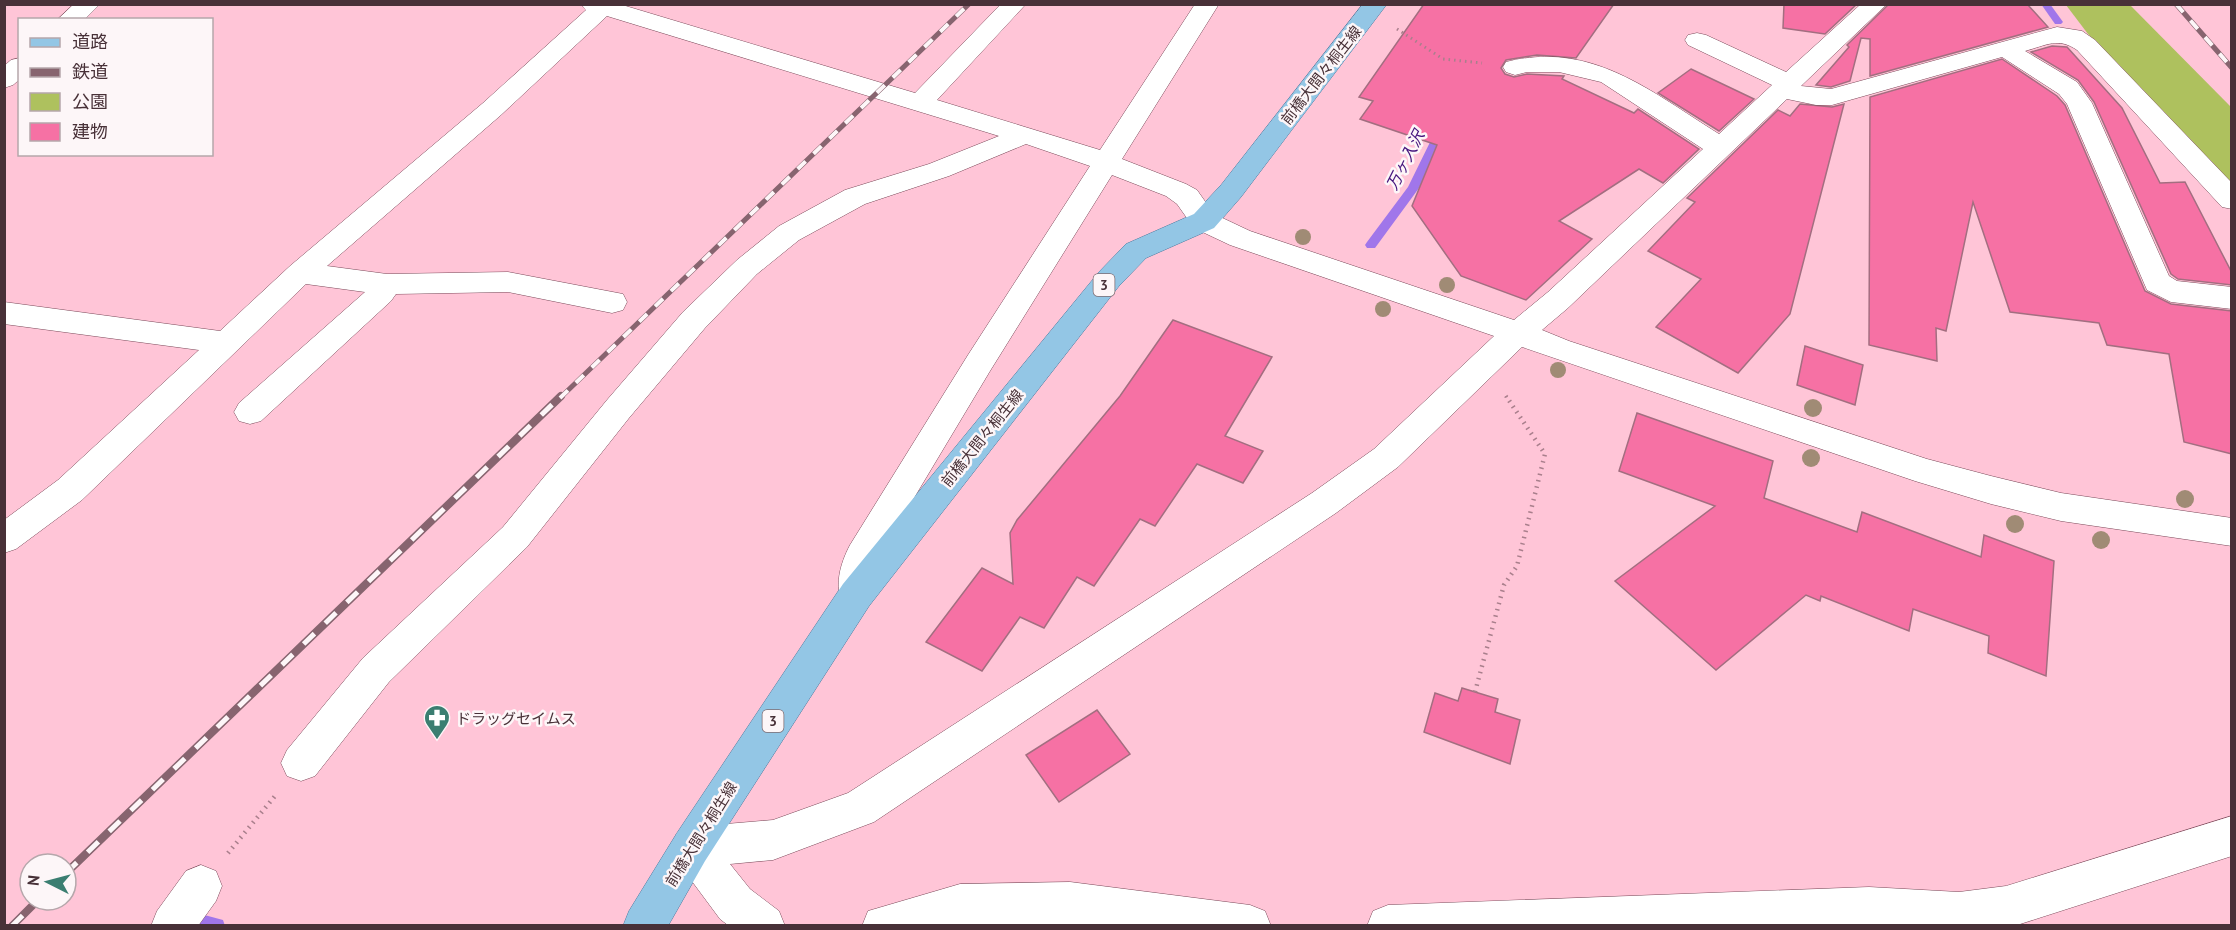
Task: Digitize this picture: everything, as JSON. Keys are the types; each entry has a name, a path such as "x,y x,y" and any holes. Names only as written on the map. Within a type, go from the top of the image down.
{"main road":[{"name":"前橋大間々桐生線","path":"644,926 691,847 856,595 1109,279 1136,251 1204,221 1384,15"}],"street":[{"path":"72,18 89,4"},
{"path":"919,104 1016,4"},
{"path":"856,595 857,572 862,555 979,363 1207,4"},
{"path":"691,847 773,840 860,808 1262,544 1386,458 1483,364 1558,300 1876,4"},
{"path":"4,539 70,490 300,273 492,109 601,5 1025,135 1107,163 1176,190 1187,197 1204,221 1240,238 1519,333 1558,349 1896,462 1991,490 2061,507 2232,532"},
{"path":"1697,40 1786,86 1816,97 1833,97 2057,34 2080,39 2232,200"},
{"path":"2004,48 2068,88 2079,103 2157,283 2171,291 2232,298"},
{"path":"1515,67 1526,63 1574,67 1597,72 1624,83 1632,91 1721,148"},
{"path":"4,80 18,67"},
{"path":"301,763 376,670 515,537 618,409 694,320 747,267 789,234 855,197 939,170 1025,135"},
{"path":"300,273 387,284 508,282 612,302"},
{"path":"250,411 381,294 387,284"},
{"path":"4,313 228,343"},
{"path":"1388,926 1869,908 1959,913 2006,907 2232,836"},
{"path":"691,847 735,904 764,926"},
{"path":"172,926 201,886"},
{"path":"883,926 960,905 1070,903 1250,926"},
{"path":"1959,913 2005,926"}],"path":[{"path":"1384,15 1443,59 1515,67"},
{"path":"1475,692 1504,585 1517,566 1545,454 1501,387"},
{"path":"201,886 301,763"}],"green space":[{"path":"2066,5 2130,5 2231,107 2231,186 2088,34"}],"building":[{"path":"1424,4 1614,4 1576,58 1537,55 1506,60 1501,68 1505,74 1514,77 1527,74 1564,76 1562,79 1634,113 1638,109 1699,149 1663,183 1639,169 1559,221 1592,239 1526,300 1461,276 1412,206 1437,145 1360,119 1373,101 1359,97"},
{"path":"1784,4 1857,4 1825,34 1783,28"},
{"path":"1889,4 2027,4 2048,27 1870,76 1870,39 1861,38 1850,81 1831,87 1816,85 1849,47 1847,45"},
{"path":"2052,46 2067,47 2122,108 2160,183 2185,182 2232,273 2232,285 2178,279 2171,274 2094,102 2078,80 2031,52"},
{"path":"2002,59 2057,96 2065,105 2145,291 2171,304 2232,311 2232,454 2184,442 2169,354 2107,345 2099,323 2010,312 1973,202 1946,331 1936,328 1937,361 1869,345 1870,97"},
{"path":"1691,69 1754,99 1719,131 1658,93"},
{"path":"1800,104 1832,107 1844,104 1790,314 1738,373 1656,327 1701,279 1648,251 1695,202 1687,198 1778,110 1790,116"},
{"path":"1173,320 1272,357 1225,436 1263,451 1243,483 1197,464 1155,526 1140,519 1094,586 1077,577 1044,628 1020,617 982,671 926,642 982,568 1013,584 1010,533 1017,520 1120,396"},
{"path":"1805,346 1863,365 1855,405 1797,385"},
{"path":"1637,413 1773,461 1764,498 1857,532 1862,512 1981,557 1984,535 2054,561 2046,676 1988,653 1989,636 1913,609 1909,631 1821,596 1820,601 1806,595 1716,670 1615,581 1715,506 1619,471"},
{"path":"1462,688 1498,699 1495,712 1520,720 1510,764 1424,732 1435,693 1458,701"},
{"path":"1097,710 1130,754 1059,802 1026,755"}],"waterway":[{"name":"万ヶ入沢","path":"2045,4 2058,22"},
{"name":"万ヶ入沢","path":"1371,245 1413,188 1441,130"},
{"name":"万ヶ入沢","path":"197,922 217,926"}],"railway":[{"path":"560,398 969,4"},
{"path":"2176,4 2232,68"},
{"path":"78,861 561,396"},
{"path":"12,926 26,912"}],"place":[{"name":"ドラッグセイムス","path":"437,741"}]}
